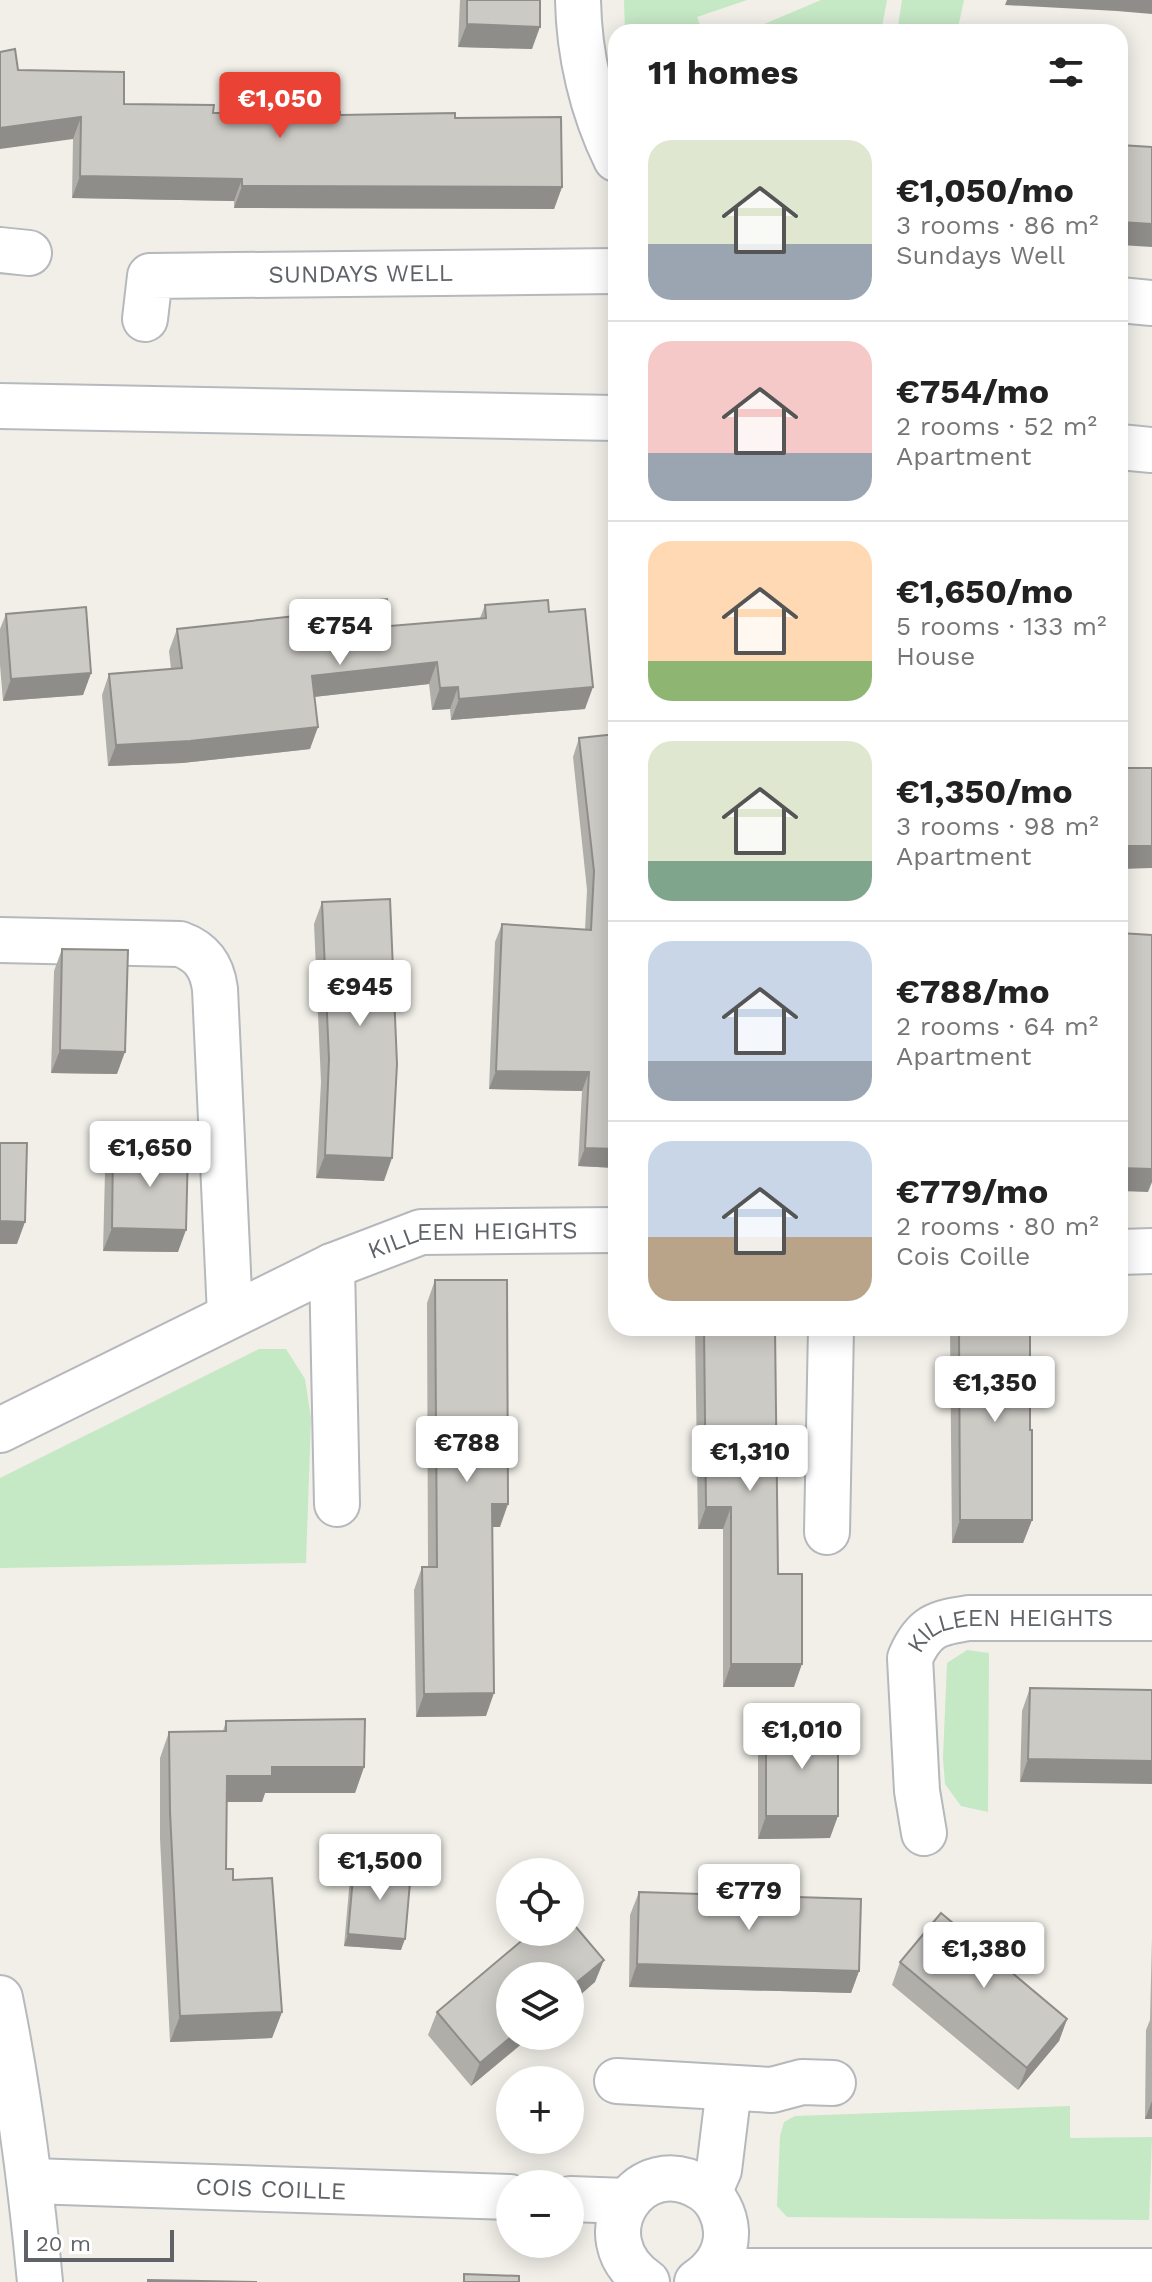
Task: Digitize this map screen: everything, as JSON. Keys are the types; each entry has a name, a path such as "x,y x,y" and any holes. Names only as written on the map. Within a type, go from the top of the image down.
{"street":[{"path":"578,0 584,63 608,142"},
{"name":"SUNDAYS WELL","path":"145,319 150,276 608,271"},
{"path":"1128,301 1152,303"},
{"path":"0,406 608,418"},
{"path":"1128,448 1152,450"},
{"path":"0,940 180,944 201,955 209,965 215,989 230,1315"},
{"name":"KILLEEN HEIGHTS","path":"0,1430 332,1266 421,1232 608,1230"},
{"path":"1128,1252 1152,1251"},
{"path":"332,1266 337,1504"},
{"path":"827,1532 831,1336"},
{"name":"KILLEEN HEIGHTS","path":"924,1833 917,1791 910,1658 919,1638 946,1622 969,1618 1152,1618"},
{"path":"0,1998 31,2181 40,2282"},
{"path":"617,2081 772,2090 802,2082 833,2083"},
{"path":"709,2193 719,2170 729,2088"},
{"path":"631,2275 617,2231 627,2201 641,2188 666,2179 693,2182 709,2193 726,2222 722,2257 705,2276"},
{"name":"COIS COILLE","path":"31,2181 496,2197"},
{"path":"584,2199 627,2201"},
{"path":"705,2276 1152,2271"}],"green space":[{"path":"624,0 747,0 697,17 700,24 625,24"},
{"path":"821,0 887,0 882,24 764,24"},
{"path":"902,0 964,0 959,24 898,24"},
{"path":"259,1349 286,1349 305,1379 311,1418 306,1563 0,1568 0,1478"},
{"path":"967,1650 989,1653 988,1812 961,1806 945,1784 943,1758 947,1663"},
{"path":"1070,2106 1070,2138 1152,2137 1149,2220 787,2217 777,2206 780,2136 784,2122 795,2116"}],"building":[{"path":"467,0 540,0 540,27 467,24"},
{"path":"15,49 18,70 124,72 124,104 214,105 213,113 455,113 455,118 561,117 562,187 242,186 242,179 80,176 81,117 0,128 0,52"},
{"path":"1128,146 1152,147 1152,224 1128,222"},
{"path":"387,599 390,626 486,618 485,605 548,600 549,612 585,609 593,687 459,699 458,687 440,688 437,662 312,676 318,727 190,741 116,745 109,674 182,668 177,629 342,611 342,604"},
{"path":"86,607 91,673 11,679 6,614"},
{"path":"608,735 608,1149 585,1148 589,1072 496,1071 502,924 591,930 594,871 579,738"},
{"path":"1128,768 1152,768 1152,846 1128,846"},
{"path":"390,899 397,1064 392,1158 325,1155 329,1059 322,902"},
{"path":"1128,934 1152,935 1152,1169 1128,1168"},
{"path":"62,949 128,950 125,1052 60,1050"},
{"path":"0,1143 27,1143 25,1222 0,1221"},
{"path":"113,1149 188,1150 186,1230 112,1228"},
{"path":"435,1280 507,1280 508,1504 492,1504 494,1693 424,1694 422,1567 437,1567"},
{"path":"704,1336 775,1336 778,1574 802,1574 802,1664 731,1664 731,1507 706,1507"},
{"path":"959,1336 1030,1336 1032,1520 960,1520"},
{"path":"1030,1688 1152,1690 1152,1761 1028,1759"},
{"path":"365,1719 364,1767 272,1767 272,1776 227,1776 226,1869 233,1869 233,1880 272,1878 282,2012 180,2016 169,1732 226,1731 226,1721"},
{"path":"766,1726 838,1726 838,1816 766,1816"},
{"path":"354,1866 411,1871 405,1939 348,1934"},
{"path":"639,1892 861,1899 859,1971 637,1964"},
{"path":"941,1913 1067,2019 1027,2068 900,1962"},
{"path":"584,1936 604,1960 584,1976 584,1962 496,1962 515,1946 584,1946"},
{"path":"496,1962 496,2050 480,2063 437,2012"},
{"path":"464,2274 519,2276 519,2282 464,2282"},
{"path":"148,2280 257,2282 148,2282"}]}
